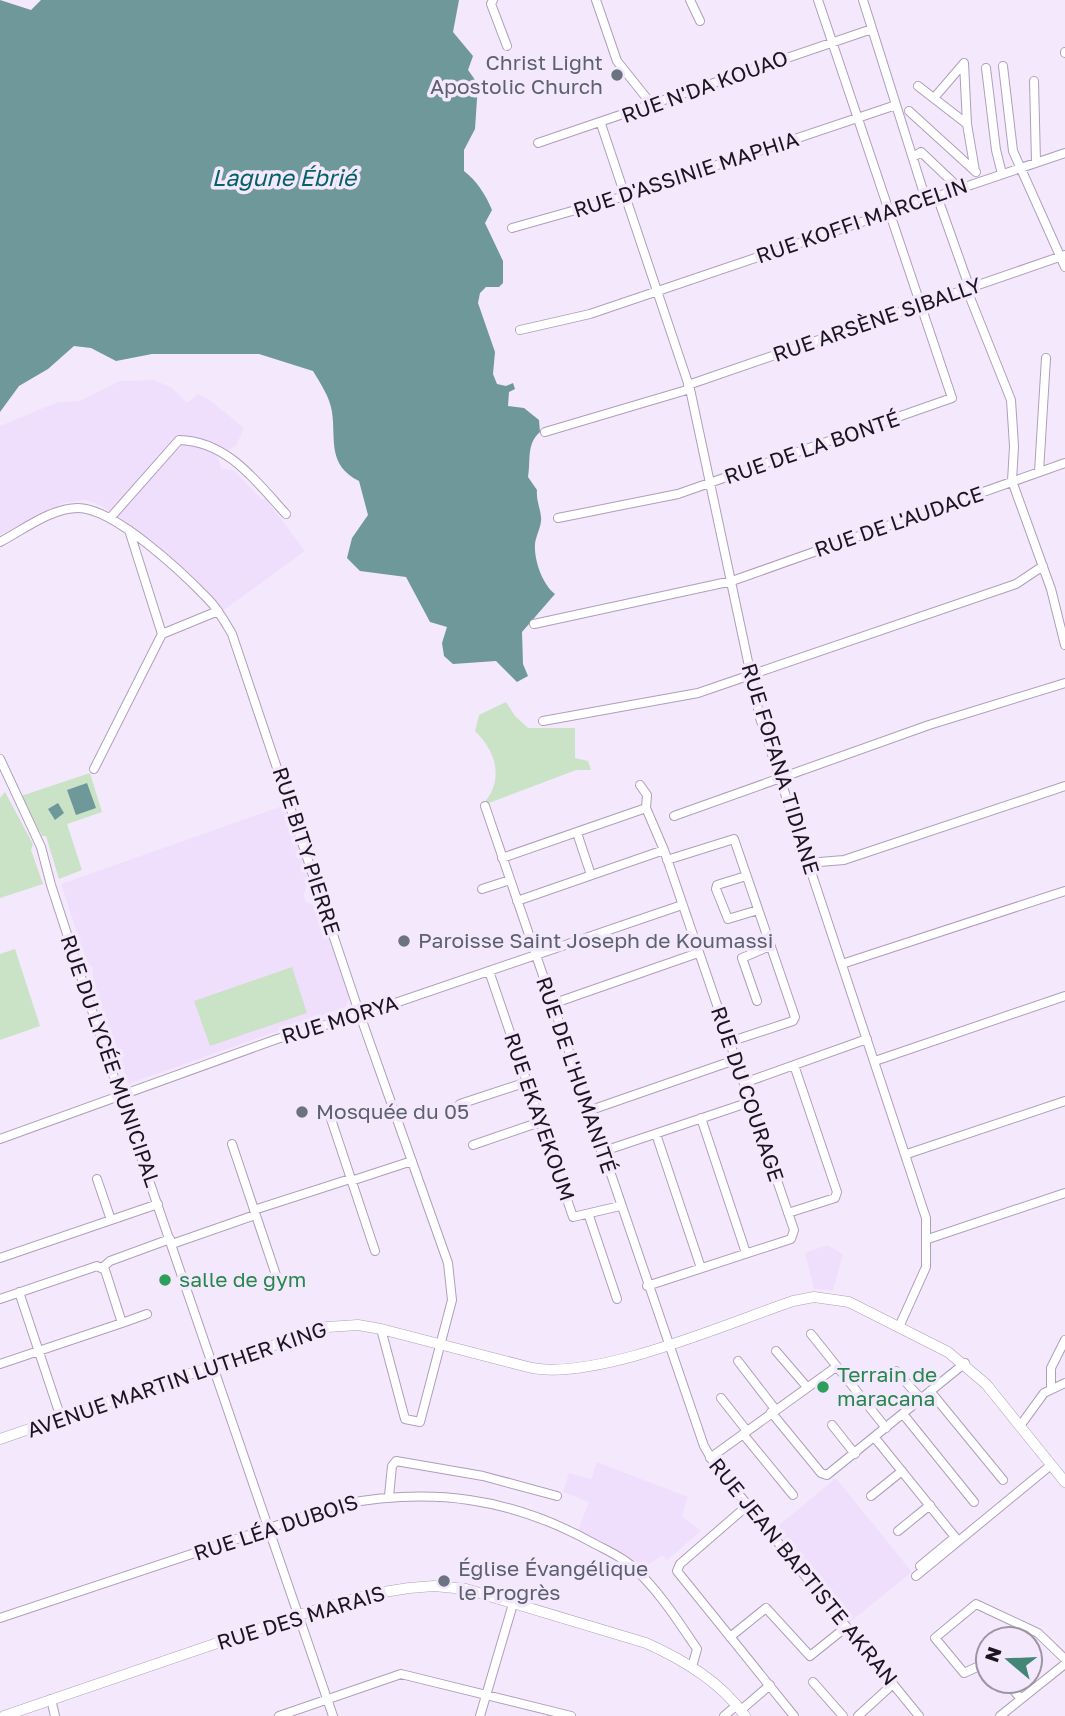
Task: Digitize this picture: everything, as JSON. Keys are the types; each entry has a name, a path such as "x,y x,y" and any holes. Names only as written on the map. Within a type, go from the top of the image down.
{"street":[{"path":"493,0 491,4 507,46"},
{"path":"596,0 617,61 653,106"},
{"path":"690,0 700,21"},
{"path":"818,0 923,306"},
{"path":"863,0 926,200"},
{"name":"RUE N'DA KOUAO","path":"538,143 601,124 872,29"},
{"path":"934,99 964,63 967,124 975,171"},
{"path":"1003,66 1008,128 1020,167 1063,256 1065,267"},
{"path":"986,68 996,150 1002,174"},
{"path":"1034,81 1036,162"},
{"path":"918,86 967,124"},
{"name":"RUE D'ASSINIE MAPHIA","path":"512,228 625,197 895,105"},
{"path":"909,111 982,180"},
{"name":"RUE FOFANA TIDIANE","path":"601,124 659,290 689,387 712,482 749,677 778,779 907,1154 926,1219 926,1267 899,1326"},
{"path":"913,157 921,152 959,188"},
{"name":"RUE KOFFI MARCELIN","path":"520,330 590,314 1065,153"},
{"path":"937,196 1011,400 1014,446 1012,481 1043,566 1065,645"},
{"name":"RUE ARSÈNE SIBALLY","path":"545,432 689,387 1063,256"},
{"name":"RUE DE LA BONTÉ","path":"558,518 662,498 952,398 923,306"},
{"path":"1039,472 1046,358"},
{"path":"111,517 179,440 192,440 232,458 286,514"},
{"name":"RUE DE L'AUDACE","path":"534,624 732,580 1065,463"},
{"name":"RUE BITY PIERRE","path":"0,542 60,511 88,509 111,517 209,600 232,634 452,1281 452,1300 442,1345 422,1419 417,1422 405,1419 381,1329"},
{"path":"129,530 162,634"},
{"path":"543,720 637,707 698,694 1016,584 1043,566"},
{"path":"94,769 162,634 218,611"},
{"path":"674,816 929,725 1065,683"},
{"name":"RUE DU LYCÉE MUNICIPAL","path":"0,759 41,847 120,1096 332,1716"},
{"name":"RUE DU COURAGE","path":"640,785 647,794 646,808 664,850 794,1230 791,1239 647,1286"},
{"path":"807,863 844,860 1065,786"},
{"name":"RUE DE L'HUMANITÉ","path":"485,806 667,1344"},
{"path":"502,858 646,808"},
{"path":"577,833 591,875"},
{"path":"667,860 731,838 795,1019 729,1042"},
{"path":"517,901 664,850"},
{"path":"746,876 717,885 716,889 728,919 758,911"},
{"path":"482,889 510,880"},
{"path":"842,964 1065,891"},
{"name":"RUE MORYA","path":"0,1139 277,1039 360,1015 682,905"},
{"path":"757,1001 742,958 770,946"},
{"path":"552,1004 698,953"},
{"name":"RUE EKAYEKOUM","path":"489,971 573,1217 589,1216 620,1206"},
{"path":"875,1061 1065,996"},
{"path":"744,1083 867,1039"},
{"path":"587,1111 735,1060"},
{"path":"788,1213 835,1198 837,1192 794,1065"},
{"path":"460,1104 527,1082"},
{"path":"907,1154 1065,1101"},
{"path":"601,1152 750,1102"},
{"path":"329,1113 375,1251"},
{"path":"701,1118 746,1253"},
{"path":"473,1145 540,1122"},
{"path":"656,1134 701,1268"},
{"path":"232,1144 278,1281"},
{"path":"0,1299 93,1267 102,1268 110,1261 412,1161"},
{"path":"97,1179 111,1220"},
{"path":"928,1239 1065,1193"},
{"path":"0,1258 158,1204"},
{"path":"589,1216 617,1298"},
{"path":"102,1268 122,1323"},
{"path":"19,1292 61,1418"},
{"name":"AVENUE MARTIN LUTHER KING","path":"0,1439 327,1327 359,1325 381,1329 532,1368 559,1371 597,1366 814,1297 849,1302 965,1363 1065,1482"},
{"path":"0,1364 147,1314"},
{"path":"811,1334 886,1428"},
{"path":"1051,1388 1051,1368 1065,1340"},
{"name":"RUE JEAN BAPTISTE AKRAN","path":"667,1344 698,1434 710,1458 845,1628 919,1716"},
{"path":"776,1351 807,1387"},
{"path":"738,1361 821,1473 827,1475 965,1363"},
{"path":"710,1458 836,1367"},
{"path":"895,1371 921,1399"},
{"path":"1020,1426 1039,1398 1051,1388 1065,1383"},
{"path":"930,1391 1003,1480"},
{"path":"721,1398 793,1495"},
{"path":"903,1414 974,1502"},
{"path":"832,1425 855,1454"},
{"path":"875,1438 955,1537 919,1566"},
{"path":"389,1496 391,1466 396,1461 483,1476 557,1496"},
{"path":"916,1576 1051,1465"},
{"path":"871,1496 902,1471"},
{"name":"RUE LÉA DUBOIS","path":"0,1618 338,1505 389,1496 458,1497 526,1512 614,1554 633,1566 660,1597 697,1649 692,1667"},
{"path":"748,1505 680,1564 677,1571 794,1716"},
{"path":"898,1531 930,1505"},
{"name":"RUE DES MARAIS","path":"4,1716 299,1615 371,1594 434,1586 466,1589 646,1643 692,1667 741,1710"},
{"path":"480,1716 513,1604"},
{"path":"974,1668 964,1673 935,1639 976,1604 1021,1625"},
{"path":"730,1637 766,1608 810,1656 845,1628"},
{"path":"1000,1716 1065,1661 1044,1639"},
{"path":"279,1716 328,1702 401,1674 487,1693 570,1716"},
{"path":"813,1682 843,1716"},
{"path":"858,1716 893,1684"},
{"path":"724,1716 741,1710 770,1685"},
{"path":"1018,1695 1021,1699"},
{"path":"51,1699 55,1716"}],"shaded area":[{"path":"154,380 172,388 187,403 198,394 210,400 244,428 236,446 218,456 221,469 234,470 261,499 266,499 305,551 224,610 195,579 125,521 98,504 86,500 63,503 0,535 0,426 58,402 79,401 120,381"},
{"path":"506,702 515,716 528,728 575,728 575,758 588,761 591,770 576,770 481,806 493,787 495,767 489,748 475,731 479,715"},
{"path":"90,773 102,812 67,824 82,870 59,879 46,836 42,836 21,796"},
{"path":"5,792 33,844 31,850 43,884 0,898 0,798"},
{"path":"285,805 309,879 304,894 305,901 318,907 349,998 346,1007 128,1084 93,983 93,968 86,961 61,884"},
{"path":"15,949 40,1026 0,1040 0,954"},
{"path":"292,967 307,1013 210,1046 194,1001"},
{"path":"827,1245 843,1254 833,1291 814,1289 805,1253"},
{"path":"597,1462 688,1497 682,1516 701,1531 667,1560 662,1555 644,1568 578,1530 589,1502 563,1492 569,1473 591,1479"},
{"path":"836,1478 912,1572 849,1623 773,1530"}],"water":[{"name":"Lagune Ébrié","path":"0,0 31,10 41,0 459,0 453,32 473,56 468,70 478,84 475,129 464,150 464,171 480,188 492,210 485,223 503,261 503,283 499,287 486,287 480,293 478,303 495,352 493,374 497,384 506,386 513,383 515,389 509,392 508,406 524,408 539,420 540,432 531,447 528,477 537,490 541,517 535,544 537,564 546,584 555,594 522,632 523,664 528,676 517,682 496,661 453,664 444,656 442,643 447,627 430,622 406,577 360,571 347,558 352,538 368,515 359,481 349,475 337,460 331,406 313,371 259,354 152,354 116,361 91,348 74,346 48,369 19,386 0,412"},
{"path":"87,783 96,808 76,815 67,790"},
{"path":"58,803 64,813 55,820 48,809"}],"place":[{"name":"Christ Light Apostolic Church","path":"617,75"},
{"name":"Paroisse Saint Joseph de Koumassi","path":"404,941"},
{"name":"Mosquée du 05","path":"302,1112"},
{"name":"salle de gym","path":"165,1280"},
{"name":"Terrain de maracana","path":"823,1387"},
{"name":"Église Évangélique le Progrès","path":"444,1581"}]}
